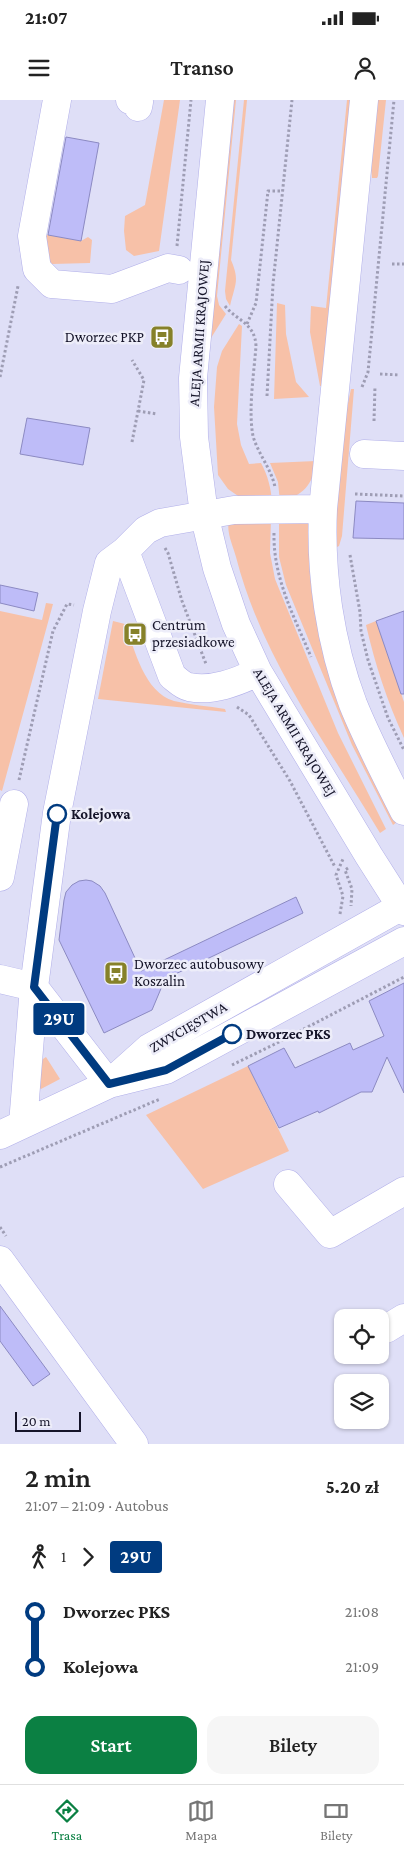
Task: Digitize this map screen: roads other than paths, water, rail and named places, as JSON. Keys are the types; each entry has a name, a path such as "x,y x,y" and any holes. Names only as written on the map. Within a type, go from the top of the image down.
{"street":[{"path":"57,100 32,236 37,269 52,284 112,289 168,268 177,260"},
{"name":"ALEJA ARMII KRAJOWEJ","path":"220,100 193,378 194,437 204,514 217,568 236,624 258,672 403,908"},
{"path":"364,100 323,509 324,573 337,652 352,702 373,751 404,810"},
{"path":"371,443 404,456"},
{"path":"12,1130 34,987 57,814 97,611 109,564 146,530 160,523 234,510 323,509"},
{"path":"125,550 172,676 187,687 212,687 239,682 258,672"},
{"path":"0,877 14,804"},
{"name":"ZWYCIĘSTWA","path":"109,1084 149,1048 403,908"},
{"name":"ZWYCIĘSTWA","path":"12,1130 109,1084 166,1070 404,941"},
{"path":"0,979 34,987 109,1084"},
{"path":"288,1184 330,1234 404,1191"},
{"path":"0,1260 63,1329 134,1444"}],"place":[{"name":"Dworzec PKP","path":"162,337"},
{"name":"Centrum przesiadkowe","path":"135,634"},
{"name":"Kolejowa","path":"57,814"},
{"name":"Dworzec autobusowy Koszalin","path":"116,973"},
{"name":"Dworzec PKS","path":"232,1034"}]}
